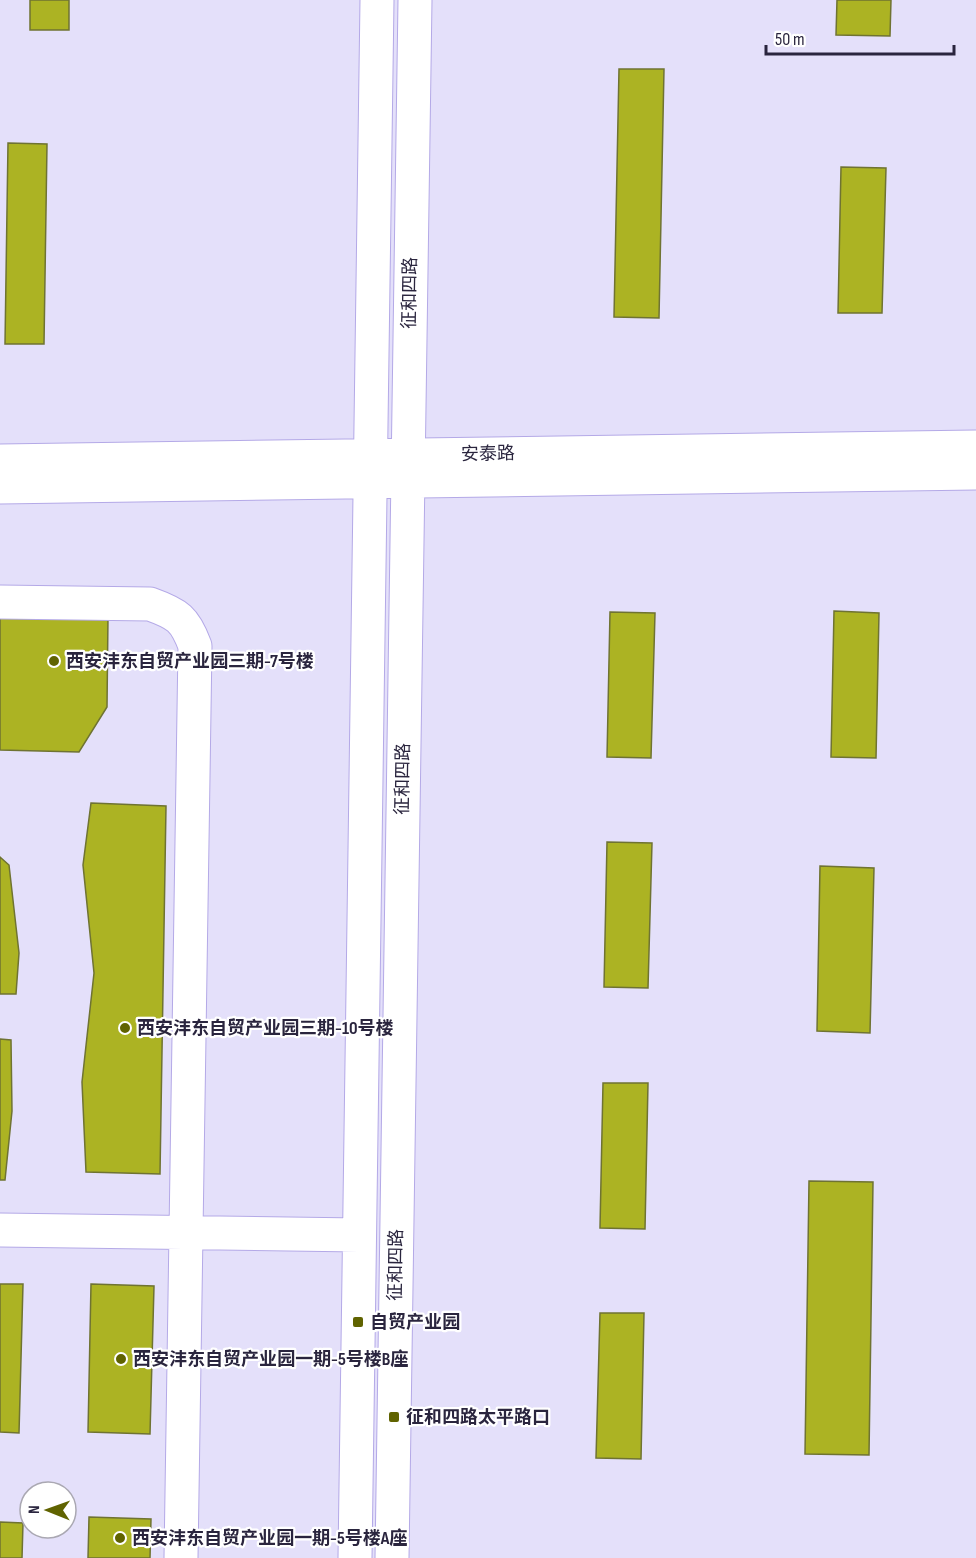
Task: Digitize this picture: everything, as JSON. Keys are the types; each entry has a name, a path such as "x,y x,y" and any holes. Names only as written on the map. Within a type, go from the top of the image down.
{"street":[{"name":"征和四路","path":"355,1558 376,0"},
{"name":"征和四路","path":"392,1558 415,0"},
{"name":"安泰路","path":"408,469 976,447"},
{"name":"安泰路","path":"0,461 370,469 976,473"},
{"name":"安泰路","path":"0,487 370,469"},
{"path":"0,602 150,604 170,611 187,624 195,646 181,1558"},
{"path":"0,1230 359,1235"}],"building":[{"path":"30,0 69,0 69,30 30,30"},
{"path":"837,0 891,0 890,36 836,35"},
{"path":"619,69 664,69 659,318 614,317"},
{"path":"8,143 47,144 44,344 5,344"},
{"path":"841,167 886,168 882,313 838,313"},
{"path":"834,611 879,613 876,758 831,757"},
{"path":"610,612 655,613 651,758 607,757"},
{"name":"西安沣东自贸产业园三期-7号楼","path":"0,614 108,616 107,707 79,752 0,750"},
{"name":"西安沣东自贸产业园三期-10号楼","path":"91,803 166,806 160,1174 86,1172 82,1082 94,973 83,865"},
{"path":"607,842 652,843 648,988 604,987"},
{"path":"0,857 9,865 19,953 16,994 0,994"},
{"path":"820,866 874,868 870,1033 817,1031"},
{"path":"0,1039 11,1040 12,1111 5,1180 0,1180"},
{"path":"603,1083 648,1083 645,1229 600,1228"},
{"path":"809,1181 873,1182 869,1455 805,1454"},
{"path":"0,1284 23,1284 19,1433 0,1432"},
{"name":"西安沣东自贸产业园一期-5号楼B座","path":"91,1284 154,1286 150,1434 88,1432"},
{"path":"600,1313 644,1313 641,1459 596,1458"},
{"name":"西安沣东自贸产业园一期-5号楼A座","path":"89,1517 151,1519 150,1558 88,1558"},
{"path":"0,1522 18,1523 18,1540 23,1540 22,1558 0,1558"}],"place":[{"name":"西安沣东自贸产业园三期-7号楼","path":"54,661"},
{"name":"西安沣东自贸产业园三期-10号楼","path":"125,1028"},
{"name":"自贸产业园","path":"358,1322"},
{"name":"西安沣东自贸产业园一期-5号楼B座","path":"121,1359"},
{"name":"征和四路太平路口","path":"394,1417"},
{"name":"西安沣东自贸产业园一期-5号楼A座","path":"120,1538"}]}
